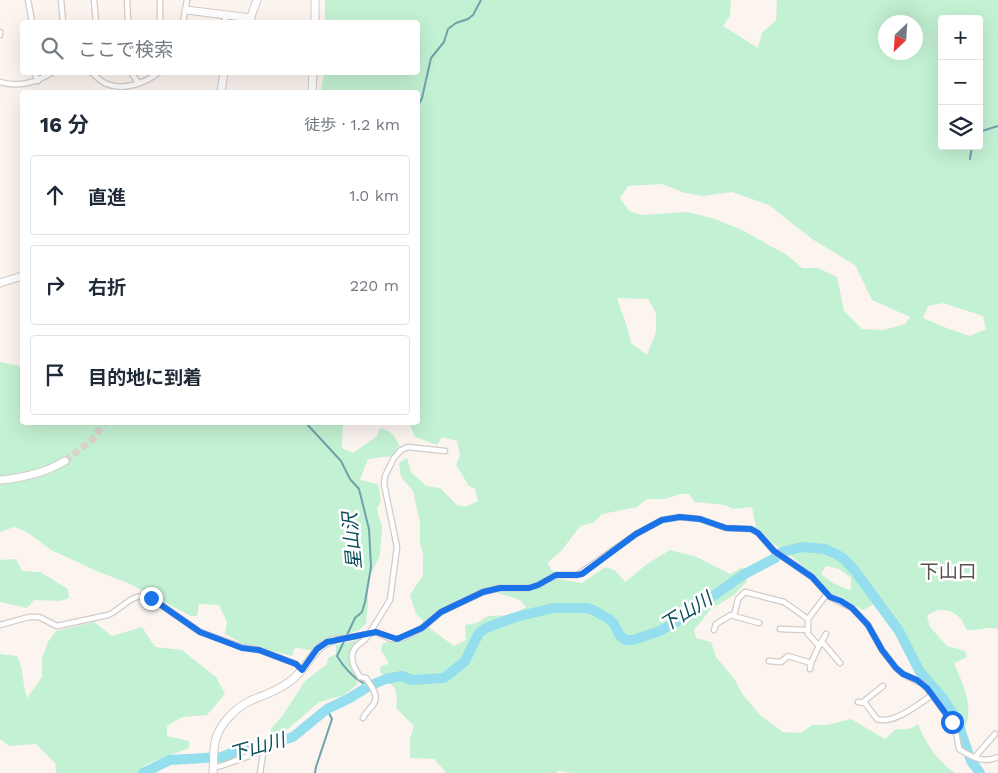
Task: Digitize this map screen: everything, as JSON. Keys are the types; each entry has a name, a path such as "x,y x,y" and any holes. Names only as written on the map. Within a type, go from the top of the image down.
{"street":[{"path":"28,0 32,20"},
{"path":"61,0 63,20"},
{"path":"94,0 96,20"},
{"path":"127,0 128,20"},
{"path":"160,0 160,20"},
{"path":"184,20 187,0"},
{"path":"186,10 225,19 250,20 257,0"},
{"path":"314,20 315,0"},
{"path":"36,75 38,80"},
{"path":"0,82 16,85 38,80 47,75"},
{"path":"94,75 105,84 120,87 148,80 155,75"},
{"path":"133,75 138,83"},
{"path":"221,90 224,75"},
{"path":"312,90 313,75"},
{"path":"0,283 20,277"},
{"path":"363,718 376,700 369,682 366,678 360,677 354,667 352,657 356,648 366,639 366,634 390,600 397,547 384,484 385,476 394,458 401,450 408,447 445,451"},
{"path":"0,480 38,473 65,461"},
{"path":"260,773 263,754 260,752 213,768 214,744 219,731 239,707 279,689 292,680 322,645 334,640 376,632 391,639 403,638 422,628 441,612 483,592 500,588 529,588 556,575 577,575 636,534 662,520 672,518 700,519 726,528 751,529 758,533 774,551 812,577 827,594 852,608 868,625 882,650 896,668 903,674 923,684 952,722 960,750 988,761 998,757"},
{"path":"734,616 738,599 745,592 784,602 808,619"},
{"path":"827,594 808,619 807,630 811,637 819,644 823,643 840,663"},
{"path":"0,625 28,617 38,618 57,626 108,615 115,612 132,598 143,595 151,598 200,632 242,648 259,650 296,664 302,670"},
{"path":"714,630 716,624 731,615 759,623"},
{"path":"780,630 807,630"},
{"path":"810,669 811,663 819,649 819,644 826,634"},
{"path":"769,661 781,662 788,656 811,663"},
{"path":"883,686 860,702 877,719 887,721 917,706 932,695"},
{"path":"973,756 995,734"}],"green space":[{"path":"325,0 731,0 730,16 723,26 758,48 762,33 776,20 777,0 998,0 998,629 967,630 959,617 946,610 934,611 927,616 930,627 947,646 965,651 967,657 954,663 964,688 968,705 967,722 964,730 942,694 918,665 901,630 880,601 863,610 832,594 794,558 756,528 752,507 733,509 725,505 695,502 689,494 680,494 665,499 647,499 637,507 602,514 594,522 580,526 562,550 547,563 558,579 582,583 605,567 615,570 625,582 647,564 670,550 697,557 730,574 743,567 747,581 734,595 710,610 694,630 696,638 711,642 716,657 735,680 743,695 761,716 783,732 801,733 812,725 827,725 851,719 885,739 896,729 907,729 918,724 925,739 942,763 955,773 574,773 558,771 556,773 445,773 434,759 410,758 410,739 414,726 396,708 397,695 395,690 380,671 381,666 388,664 381,650 383,643 410,637 422,631 423,620 416,614 410,595 423,575 420,523 413,491 401,477 399,463 407,458 411,472 426,486 440,488 457,505 465,507 478,501 475,489 469,486 456,465 460,455 457,441 442,437 437,445 415,437 410,425 420,425 420,90 321,90 324,75 420,75 420,20 325,20","holes":["662,184 685,193 702,196 732,192 769,205 812,239 855,265 872,300 910,317 905,324 883,330 862,329 844,311 837,277 818,268 802,268 787,255 740,229 715,219 688,212 642,215 629,211 620,198 628,186","617,298 648,299 656,313 656,332 647,355 631,343","943,303 983,316 986,329 970,336 923,318 928,306","826,566 839,569 851,578 851,588 849,590 833,583 821,574","486,589 520,600 526,607 511,615 488,616 477,623 465,625 466,640 454,646 428,627 428,620 445,608"]},
{"path":"0,362 20,366 20,425 343,425 342,448 353,453 377,436 380,428 390,432 395,437 399,446 392,456 368,459 360,480 378,484 381,501 377,509 382,527 380,555 367,583 366,624 359,630 326,641 313,651 295,647 292,656 242,643 225,634 227,622 219,605 199,604 197,616 191,616 128,583 51,550 27,532 14,527 0,532"},
{"path":"16,559 22,571 40,572 68,589 69,598 60,601 34,600 27,608 0,602 0,560"},
{"path":"94,622 112,636 142,627 155,647 182,650 216,677 225,694 207,715 182,717 167,726 167,736 189,741 189,748 145,765 139,773 56,773 55,763 36,744 9,746 0,739 0,654 17,656 21,666 27,698 42,677 42,658 48,642 56,631"},
{"path":"358,640 359,642 350,651 349,656 358,684 344,695 319,702 281,735 269,738 271,729 283,715 305,681 327,664 328,658 336,654 336,645"}],"waterway":[{"path":"420,102 431,58 444,42 448,29 473,15 481,0"},
{"path":"983,131 998,126"},
{"path":"970,159 971,150"},
{"name":"星山沢","path":"308,425 341,461 350,479 359,489 369,529 371,567 365,602 362,612 355,618 337,656 351,674 369,686"},
{"name":"下山川","path":"143,773 170,760 222,757 244,748 293,737 327,709 386,679 402,676 412,680 444,678 465,661 479,633 486,628 516,617 553,608 586,608 609,619 620,636 626,640 633,640 660,631 679,620 743,575 775,558 782,552 802,547 825,549 844,559 855,571 899,631 920,672 942,697 957,720 971,761 980,773"},
{"path":"315,773 332,719 327,709"}],"tunnel":[{"path":"65,461 92,440 103,425"}],"district":[{"name":"下山口","path":"948,571"}],"route":[{"path":"151,598 200,632 242,648 259,650 296,664 302,670 317,649 327,642 376,632 391,639 403,638 422,628 441,612 483,592 500,588 529,588 556,575 582,574 636,534 662,520 680,517 700,519 726,528 751,529 758,533 774,551 812,577 830,597 852,608 868,625 882,650 896,668 903,674 923,684 952,722"}]}
